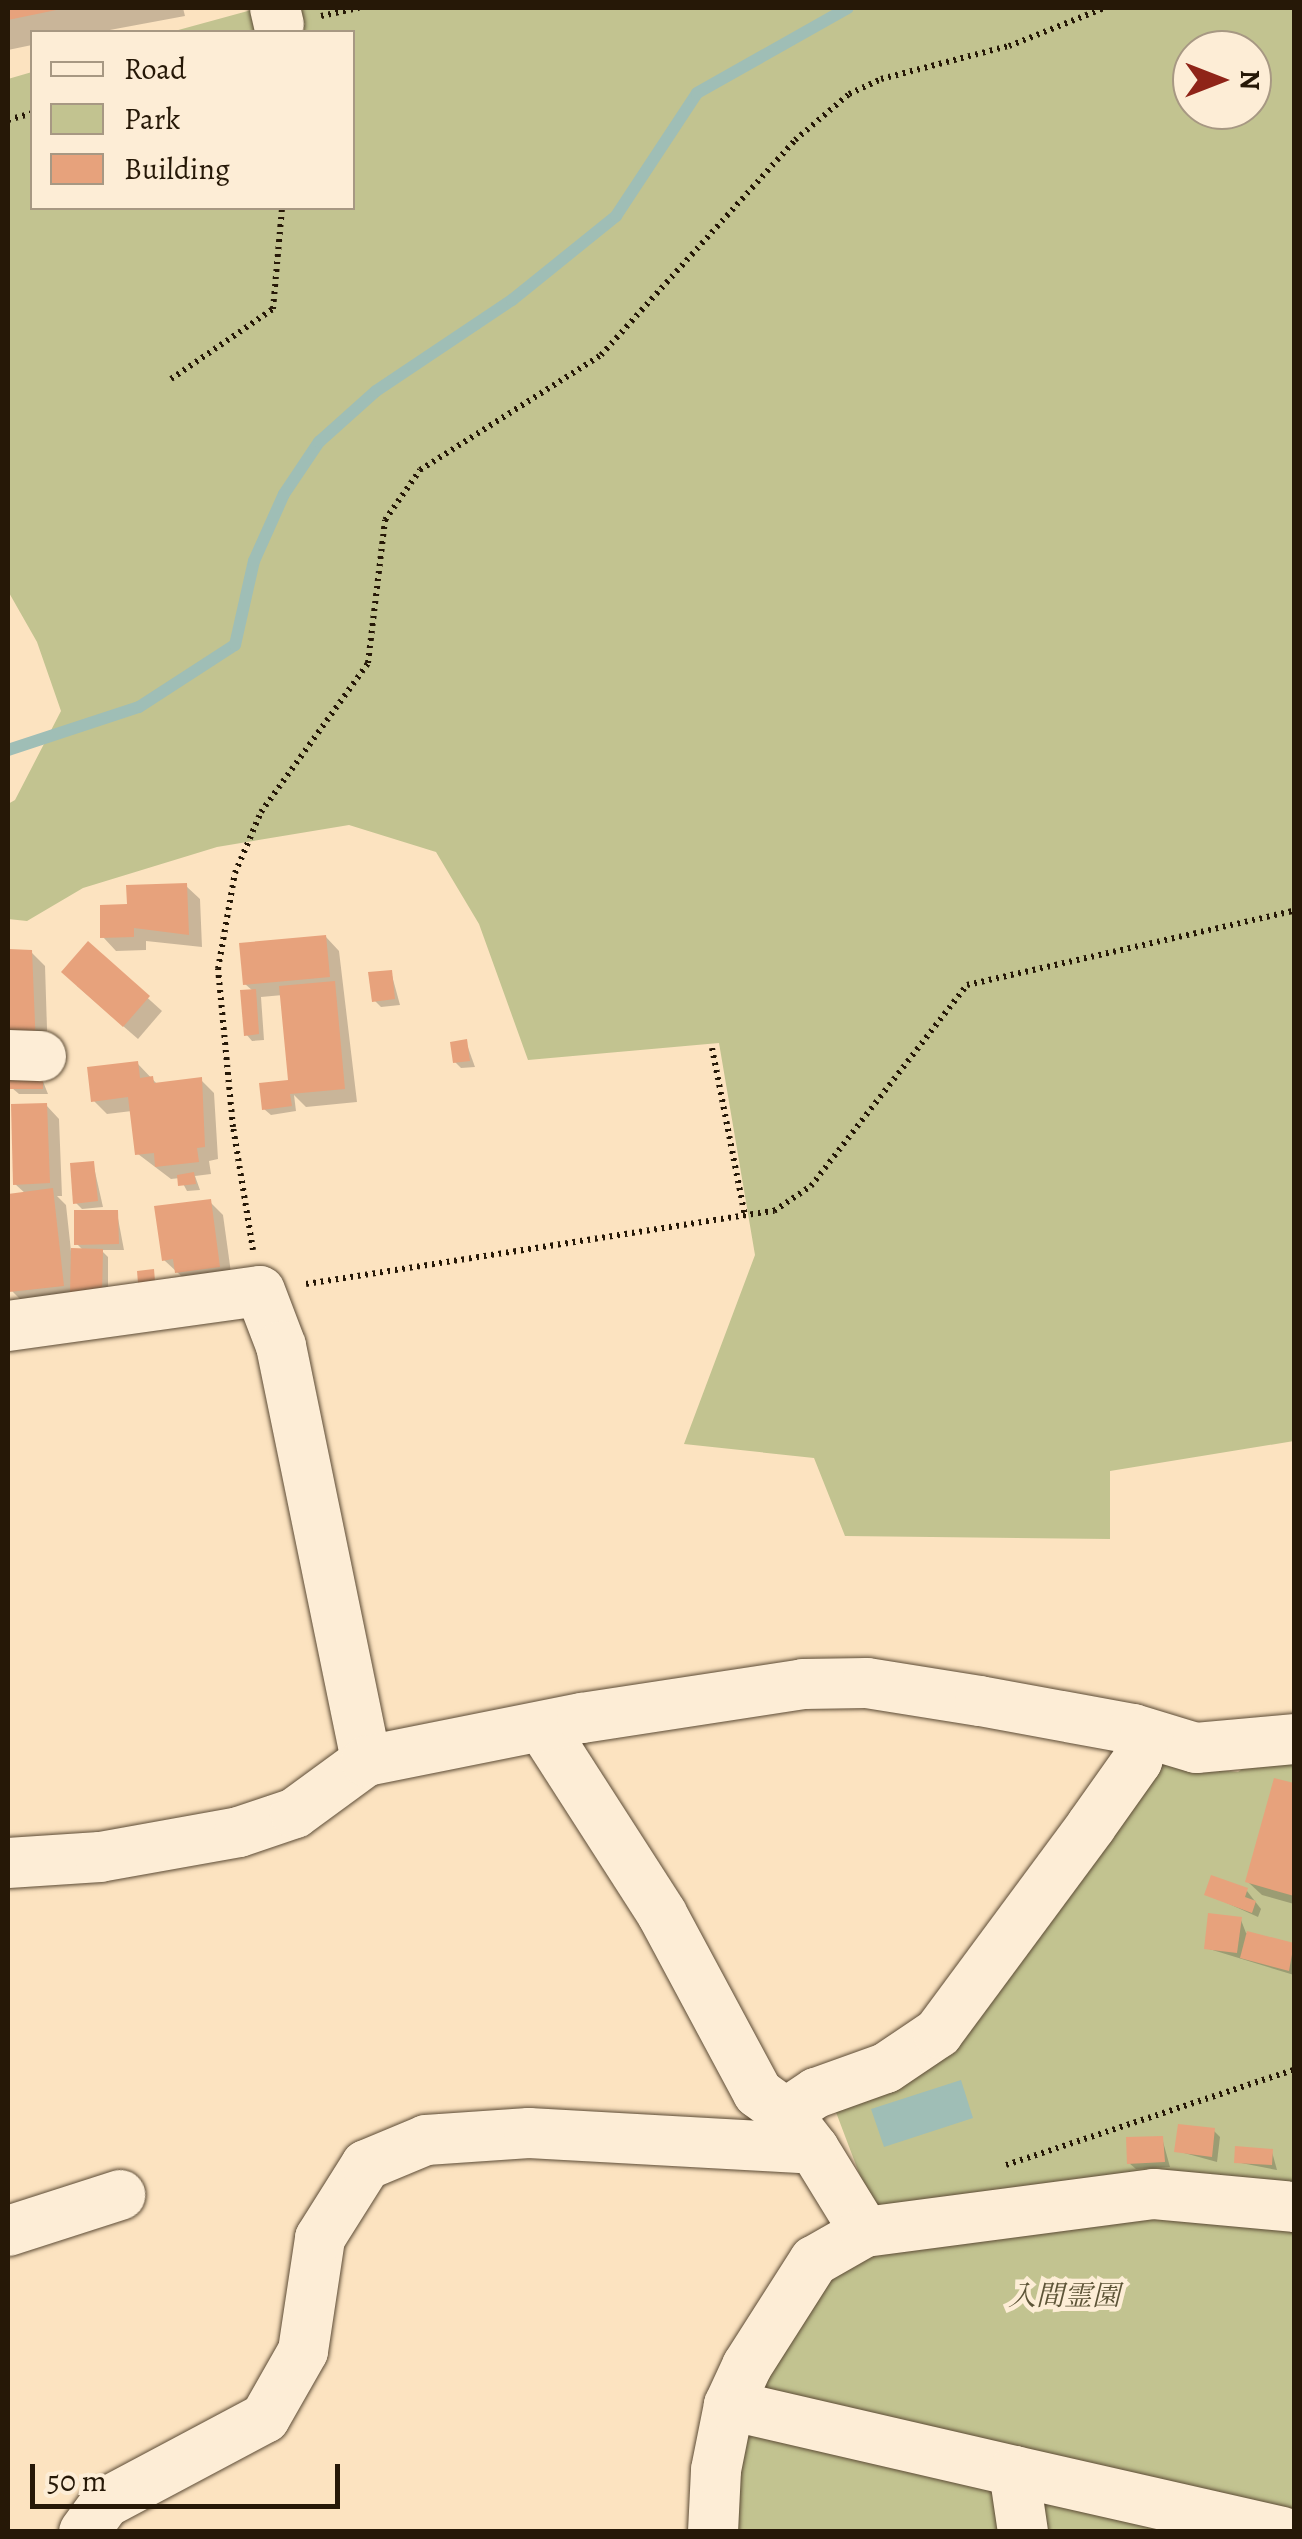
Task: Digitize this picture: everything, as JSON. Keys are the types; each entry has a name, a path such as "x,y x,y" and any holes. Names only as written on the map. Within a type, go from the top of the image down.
{"street":[{"path":"8,1326 260,1291 281,1346 366,1761"},
{"path":"8,1863 100,1857 240,1832 295,1813 366,1761 803,1684 867,1683 1146,1733 1196,1748 1294,1738"},
{"path":"542,1727 662,1914 758,2093 800,2131 865,2232"},
{"path":"800,2131 816,2093 886,2068 938,2033 1003,1953 1136,1761 1146,1733"},
{"path":"84,2532 105,2503 265,2418 302,2351 320,2238 366,2165 426,2140 529,2134 800,2131"},
{"path":"713,2532 716,2470 730,2405 790,2290 814,2261 865,2232 1154,2194 1294,2207"},
{"path":"8,2230 120,2196"},
{"path":"730,2405 1282,2532"},
{"path":"1014,2471 1023,2532"}],"path":[{"path":"1104,8 1009,46 881,79 849,94 794,140 601,355 420,470 386,520 368,663 262,812 235,872 218,968 232,1127 260,1291 774,1211 811,1186 967,985 1294,911"},
{"path":"171,379 273,309 282,210"},
{"path":"712,1048 744,1216"},
{"path":"990,2170 1294,2070"}],"green space":[{"path":"259,8 1294,8 1294,1441 1110,1471 1110,1539 845,1536 814,1458 684,1444 755,1255 719,1043 528,1060 479,924 436,852 349,825 217,847 83,888 27,921 8,919 8,804 15,800 61,711 37,642 8,591 8,79 30,73 30,210 355,210 355,30 178,30"},
{"name":"入間霊園","path":"1263,1754 1294,1760 1294,2531 732,2532 742,2432 862,2181 831,2099 897,2072 1151,1763 1238,1772"}],"water":[{"path":"961,2080 973,2118 884,2147 871,2109"}],"building":[{"path":"8,8 61,8 61,9 8,20"},
{"path":"187,883 189,935 134,928 134,937 100,938 100,905 127,904 126,885"},
{"path":"326,935 330,977 243,985 239,943"},
{"path":"88,941 150,996 123,1027 61,972"},
{"path":"8,949 32,950 36,1048 8,1047"},
{"path":"392,970 395,999 372,1002 368,972"},
{"path":"335,981 345,1089 290,1094 292,1106 262,1110 259,1083 288,1080 279,986"},
{"path":"256,989 259,1034 244,1036 240,990"},
{"path":"467,1039 470,1061 453,1063 450,1042"},
{"path":"138,1061 140,1078 153,1076 154,1083 202,1077 205,1147 197,1148 199,1162 155,1167 154,1153 135,1155 128,1097 91,1102 87,1067"},
{"path":"9,1076 43,1076 43,1089 10,1089"},
{"path":"47,1103 50,1183 13,1185 11,1104"},
{"path":"94,1161 98,1201 73,1204 70,1163"},
{"path":"194,1172 196,1184 178,1186 177,1175"},
{"path":"53,1188 64,1286 9,1292 8,1194"},
{"path":"211,1199 220,1267 175,1273 173,1259 162,1261 154,1206"},
{"path":"74,1210 118,1210 119,1244 74,1245"},
{"path":"71,1248 103,1249 102,1296 70,1295"},
{"path":"154,1269 155,1281 138,1283 137,1271"},
{"path":"1274,1778 1294,1783 1294,1896 1245,1882"},
{"path":"1211,1875 1248,1888 1245,1897 1256,1901 1252,1913 1204,1895"},
{"path":"1208,1913 1242,1917 1237,1953 1204,1949"},
{"path":"1247,1931 1294,1943 1289,1971 1240,1958"},
{"path":"1178,2124 1215,2128 1212,2157 1174,2152"},
{"path":"1163,2136 1165,2162 1127,2164 1126,2137"},
{"path":"1235,2146 1273,2149 1272,2165 1234,2163"}],"waterway":[{"path":"8,750 139,707 235,645 254,561 284,494 319,442 376,391 512,300 616,216 697,93 848,8"}]}
